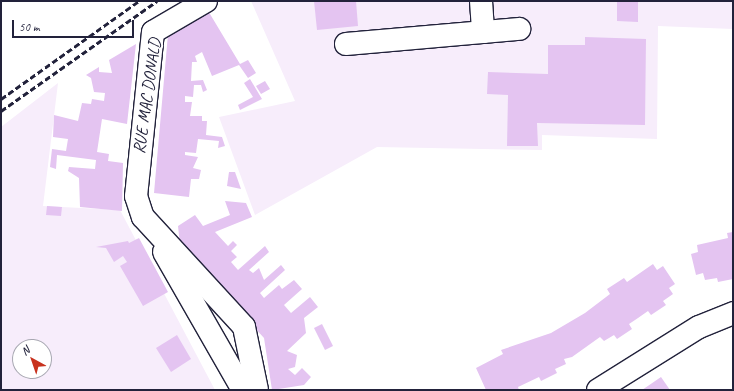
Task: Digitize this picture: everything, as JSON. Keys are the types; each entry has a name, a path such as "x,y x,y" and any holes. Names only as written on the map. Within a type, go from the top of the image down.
{"street":[{"name":"RUE MAC DONALD","path":"206,1 153,32 136,176 136,196 143,217 243,390"},
{"path":"481,1 483,32"},
{"path":"346,44 519,29"},
{"name":"RUE MAC DONALD","path":"143,217 244,327 258,390"},
{"path":"598,390 687,334 733,314"}],"shaded area":[{"path":"251,1 733,1 733,29 658,26 657,139 542,135 542,150 377,147 255,215 219,117 295,101"},
{"path":"58,83 43,206 120,210 215,390 1,390 1,127"}],"building":[{"path":"314,1 356,1 358,26 317,30"},
{"path":"617,1 638,1 638,22 617,21"},
{"path":"207,9 240,64 248,60 256,73 248,78 239,65 212,76 202,52 195,56 197,62 192,62 191,81 203,80 207,90 203,92 201,85 194,85 193,97 185,96 185,102 192,102 190,116 202,116 202,121 207,121 206,135 222,137 225,146 218,148 219,141 198,139 196,153 185,152 185,155 198,157 193,168 201,170 199,179 191,179 189,197 154,193 168,34"},
{"path":"585,37 646,39 645,125 537,123 538,146 507,146 508,95 487,94 488,72 548,74 548,45 585,45"},
{"path":"136,44 127,124 102,119 97,152 109,154 108,161 123,163 122,211 80,207 79,178 68,171 69,167 95,169 96,160 57,155 56,169 50,167 52,149 66,151 68,139 53,137 54,115 78,121 82,103 91,104 92,99 104,101 105,93 94,92 91,78 86,75 99,67 99,72 112,73 109,60"},
{"path":"250,79 262,99 240,110 238,105 253,97 244,83"},
{"path":"265,81 270,89 261,94 256,86"},
{"path":"229,172 235,172 241,189 227,186"},
{"path":"225,201 246,203 252,217 215,232 228,246 233,241 237,245 231,251 237,257 231,262 238,270 265,246 269,252 249,270 253,273 259,268 264,280 281,265 285,270 260,293 264,298 279,285 282,289 294,280 302,289 284,305 291,313 310,297 318,307 304,318 306,333 287,351 297,355 295,367 288,369 295,375 302,368 311,377 304,385 272,390 264,338 180,245 178,226 195,215 203,226 230,215"},
{"path":"47,206 62,207 61,216 46,215"},
{"path":"733,232 733,279 718,282 717,278 705,280 703,273 696,275 691,254 698,252 697,245 728,238 727,233"},
{"path":"139,238 168,292 143,306 120,266 127,262 123,256 114,262 106,248 96,247 128,241 129,243"},
{"path":"653,264 657,270 663,266 675,284 669,288 673,294 663,301 666,305 651,315 648,311 629,324 632,329 617,339 614,335 604,341 600,337 572,357 564,359 566,364 555,369 557,373 541,381 539,377 518,387 519,390 486,390 476,368 503,354 501,350 551,333 585,313 610,294 607,289 624,278 627,282"},
{"path":"322,324 333,346 325,350 314,328"},
{"path":"177,335 191,359 171,372 156,348"},
{"path":"661,377 670,390 642,390"}],"railway":[{"path":"1,99 139,1"},
{"path":"1,111 157,1"}]}
